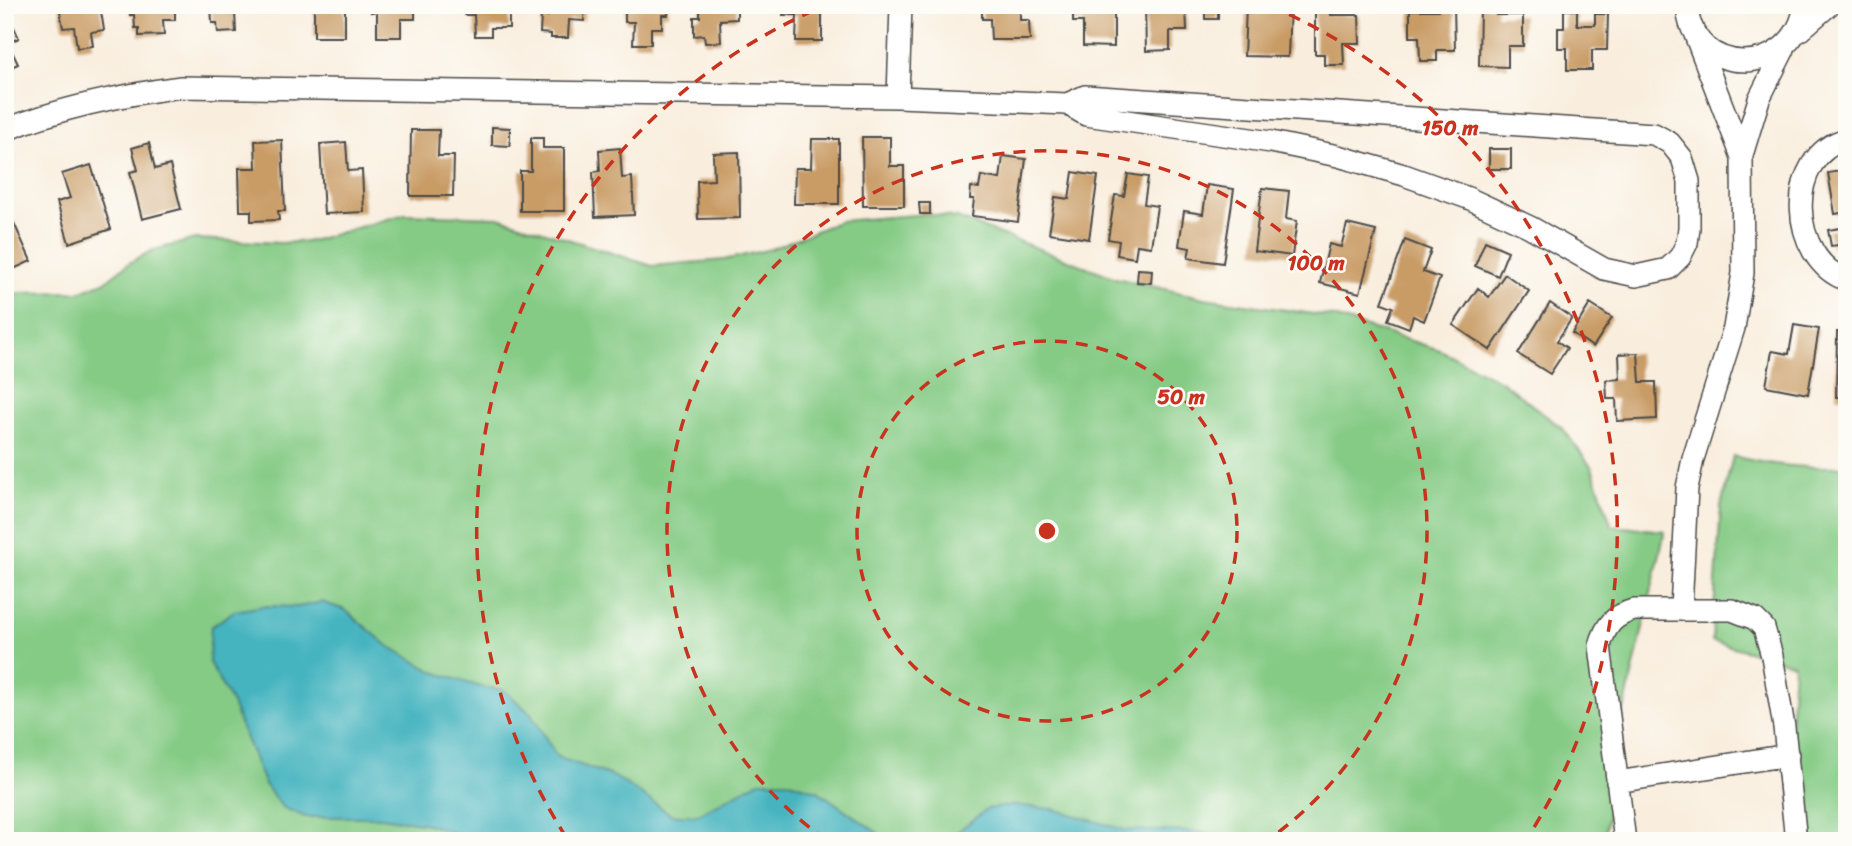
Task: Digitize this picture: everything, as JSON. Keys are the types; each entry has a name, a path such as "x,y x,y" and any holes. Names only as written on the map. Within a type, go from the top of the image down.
{"street":[{"path":"898,97 901,5"},
{"path":"1670,5 1690,18 1711,50 1739,61 1769,57 1829,5"},
{"path":"1681,610 1689,479 1734,328 1743,273 1742,157 1759,99 1792,39 1805,5"},
{"path":"1690,18 1742,157"},
{"path":"5,130 62,109 121,94 181,88 898,97 1067,104 1085,96 1654,134 1671,143 1682,158 1691,204 1687,243 1680,257 1668,269 1645,275 1620,274 1604,269 1530,227 1468,198 1404,175 1338,156 1271,142 1086,115 1067,104"},
{"path":"1847,139 1818,156 1804,178 1801,205 1810,247 1822,264 1847,280"},
{"path":"1625,841 1600,657 1602,636 1607,626 1623,613 1732,610 1755,619 1763,628 1772,656 1788,755 1796,841"},
{"path":"1617,782 1788,755"}],"green space":[{"path":"405,214 499,217 652,266 724,260 771,249 840,221 926,214 957,218 1116,278 1204,298 1334,317 1440,350 1501,381 1563,429 1592,468 1612,526 1665,531 1622,719 1604,841 5,841 5,300 18,293 79,292 106,281 129,263 151,251 195,239 281,243 311,241"},
{"path":"1733,456 1789,466 1847,466 1847,841 1796,841 1788,765 1794,664 1712,641 1721,506"}],"water":[{"path":"322,602 345,610 387,645 434,672 481,687 504,690 531,714 557,757 615,777 672,815 697,815 759,781 787,781 818,791 889,841 477,841 427,824 381,817 305,817 282,807 264,783 232,704 209,662 211,627 234,611 264,606 298,607"},
{"path":"1013,805 1053,809 1125,830 1201,832 1231,841 935,841 957,832 987,809"}],"building":[{"path":"59,5 100,5 104,30 91,32 93,46 77,48 74,27 63,28"},
{"path":"130,5 175,5 175,20 163,20 164,35 139,36 134,15 130,15"},
{"path":"211,5 251,5 251,12 235,13 236,32 218,33 217,23 212,23"},
{"path":"304,5 345,5 345,37 314,37 314,8"},
{"path":"371,5 415,5 415,19 401,19 401,37 377,37 377,11 371,12"},
{"path":"465,5 509,5 509,28 491,28 491,36 475,36 474,15 465,15"},
{"path":"549,5 585,5 584,21 569,20 568,38 551,38 551,34 540,33 541,16 548,16"},
{"path":"625,5 669,5 668,15 662,15 662,28 651,28 651,44 633,44 634,22 625,22"},
{"path":"700,5 737,5 737,19 720,20 721,42 705,43 704,35 694,36 694,17 700,17"},
{"path":"784,5 822,5 822,41 796,41 797,15 783,15"},
{"path":"982,5 1020,5 1020,20 1029,20 1030,40 991,40 990,19 982,19"},
{"path":"1073,5 1114,5 1114,47 1083,46 1083,22 1073,22"},
{"path":"1145,5 1186,5 1187,31 1170,31 1170,50 1146,51"},
{"path":"1275,5 1290,5 1288,57 1244,56 1246,7 1275,8"},
{"path":"1331,5 1331,15 1359,15 1360,43 1343,43 1344,65 1324,65 1324,54 1315,54 1315,6"},
{"path":"1438,5 1454,5 1455,50 1437,50 1437,61 1420,61 1419,37 1410,37 1410,10 1438,10"},
{"path":"1480,6 1497,6 1496,15 1523,15 1523,46 1508,46 1508,67 1479,66"},
{"path":"1205,7 1218,7 1218,19 1205,19"},
{"path":"5,8 19,38 8,43 18,64 5,70"},
{"path":"1564,10 1577,10 1577,25 1595,25 1595,14 1608,14 1607,50 1592,50 1592,70 1567,70 1567,48 1558,48 1558,28 1564,28"},
{"path":"492,127 510,128 510,146 492,145"},
{"path":"411,130 439,130 438,156 454,156 453,196 410,196"},
{"path":"862,137 890,137 890,166 904,166 904,206 863,206"},
{"path":"531,138 543,138 543,148 564,148 564,211 520,211 520,171 531,171"},
{"path":"812,139 839,139 839,204 794,204 795,168 811,168"},
{"path":"282,140 285,211 278,211 279,220 251,221 251,211 240,211 239,168 256,168 255,141"},
{"path":"346,142 348,171 362,170 364,212 324,214 320,144"},
{"path":"149,143 155,169 170,165 181,209 142,219 130,172 138,170 132,148"},
{"path":"620,148 622,178 632,177 634,215 595,217 593,172 600,171 599,150"},
{"path":"1489,149 1511,149 1511,169 1489,169"},
{"path":"739,152 740,218 698,219 697,181 714,180 713,153"},
{"path":"1003,156 1026,159 1018,222 972,216 974,199 970,199 971,187 979,188 981,176 1000,179"},
{"path":"91,165 111,229 69,243 57,202 70,198 62,174"},
{"path":"1847,170 1847,212 1835,214 1828,173"},
{"path":"1073,172 1098,176 1089,239 1049,233 1055,197 1069,199"},
{"path":"1128,174 1148,177 1144,204 1157,206 1151,247 1137,245 1135,258 1117,255 1119,241 1108,239 1115,195 1124,196"},
{"path":"1207,185 1234,189 1223,263 1188,258 1190,248 1179,246 1184,211 1203,214"},
{"path":"1262,188 1289,191 1286,219 1297,221 1292,256 1254,251"},
{"path":"5,203 31,261 5,273"},
{"path":"919,203 930,203 930,214 920,214"},
{"path":"1347,224 1376,231 1360,293 1320,283 1329,244 1341,247"},
{"path":"1847,227 1847,244 1831,246 1828,230"},
{"path":"1405,240 1431,250 1423,272 1440,278 1424,321 1413,316 1409,328 1388,320 1393,307 1382,303"},
{"path":"1485,241 1508,251 1498,276 1475,266"},
{"path":"1138,269 1152,270 1151,283 1137,282"},
{"path":"1505,274 1529,291 1490,350 1453,325 1478,288 1489,297"},
{"path":"1550,303 1572,318 1557,341 1567,348 1550,374 1518,354"},
{"path":"1590,304 1612,318 1593,347 1572,333"},
{"path":"1794,325 1819,329 1808,394 1766,386 1772,351 1789,354"},
{"path":"1837,332 1847,332 1847,415 1844,415 1844,397 1836,397"},
{"path":"1638,353 1640,382 1656,382 1657,419 1617,421 1616,399 1607,399 1606,380 1620,379 1619,354"}]}
